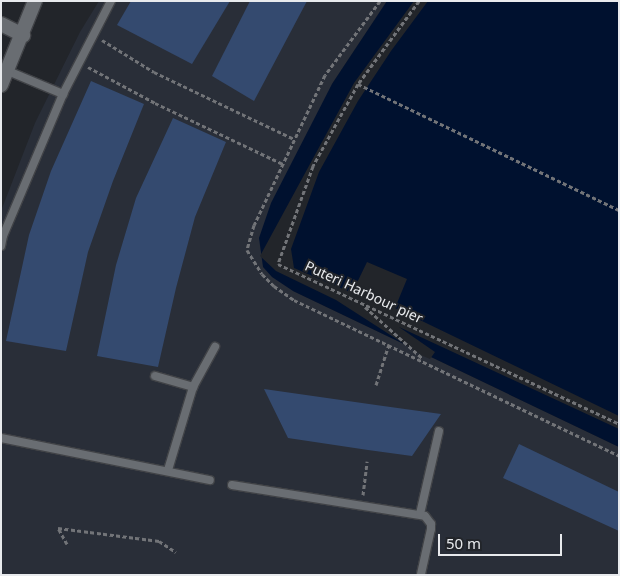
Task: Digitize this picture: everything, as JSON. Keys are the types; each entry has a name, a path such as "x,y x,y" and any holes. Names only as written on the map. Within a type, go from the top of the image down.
{"street":[{"path":"1,85 23,35 35,1"},
{"path":"1,24 23,35"}],"lane":[{"path":"1,246 2,236 63,94 111,1"},
{"path":"8,71 63,94"},
{"path":"168,470 193,387 215,347"},
{"path":"155,376 193,387"},
{"path":"420,514 439,431"},
{"path":"1,438 168,470 210,480"},
{"path":"1,442 13,440"},
{"path":"232,485 420,514 428,519 431,524 421,574"}],"path":[{"path":"380,1 325,75 254,225 247,250 262,274 274,286 294,300 425,361 619,456"},
{"path":"419,1 358,84 619,210"},
{"path":"93,34 154,72 294,140"},
{"path":"79,62 155,103 282,164"},
{"name":"Puteri Harbour pier","path":"358,84 313,166 278,264 619,424"},
{"path":"363,305 425,361"},
{"path":"376,385 389,344"},
{"path":"361,505 367,461"},
{"path":"66,544 58,528 159,541 176,552"}],"shaded area":[{"path":"99,1 387,1 332,84 293,291 619,447 619,575 1,575 1,211 35,123 80,32"}],"water":[{"path":"387,1 619,1 619,447 293,291 272,277 263,267 259,238 271,203 332,84"}],"pier":[{"path":"414,1 428,1 391,51 358,101 319,172 291,249 294,268 352,293 367,262 407,279 395,308 619,416 619,429 399,327 435,352 430,359 423,356 336,300 276,271 260,256 354,83"}],"building":[{"path":"131,1 230,1 192,64 117,25"},
{"path":"250,1 307,1 254,101 212,76"},
{"path":"91,81 144,104 113,181 88,252 66,351 6,341 29,235 51,171"},
{"path":"173,118 226,142 195,217 158,367 97,356 116,265 136,198"},
{"path":"264,389 441,414 412,456 368,450 288,438"},
{"path":"519,444 619,492 619,531 503,478"}]}
